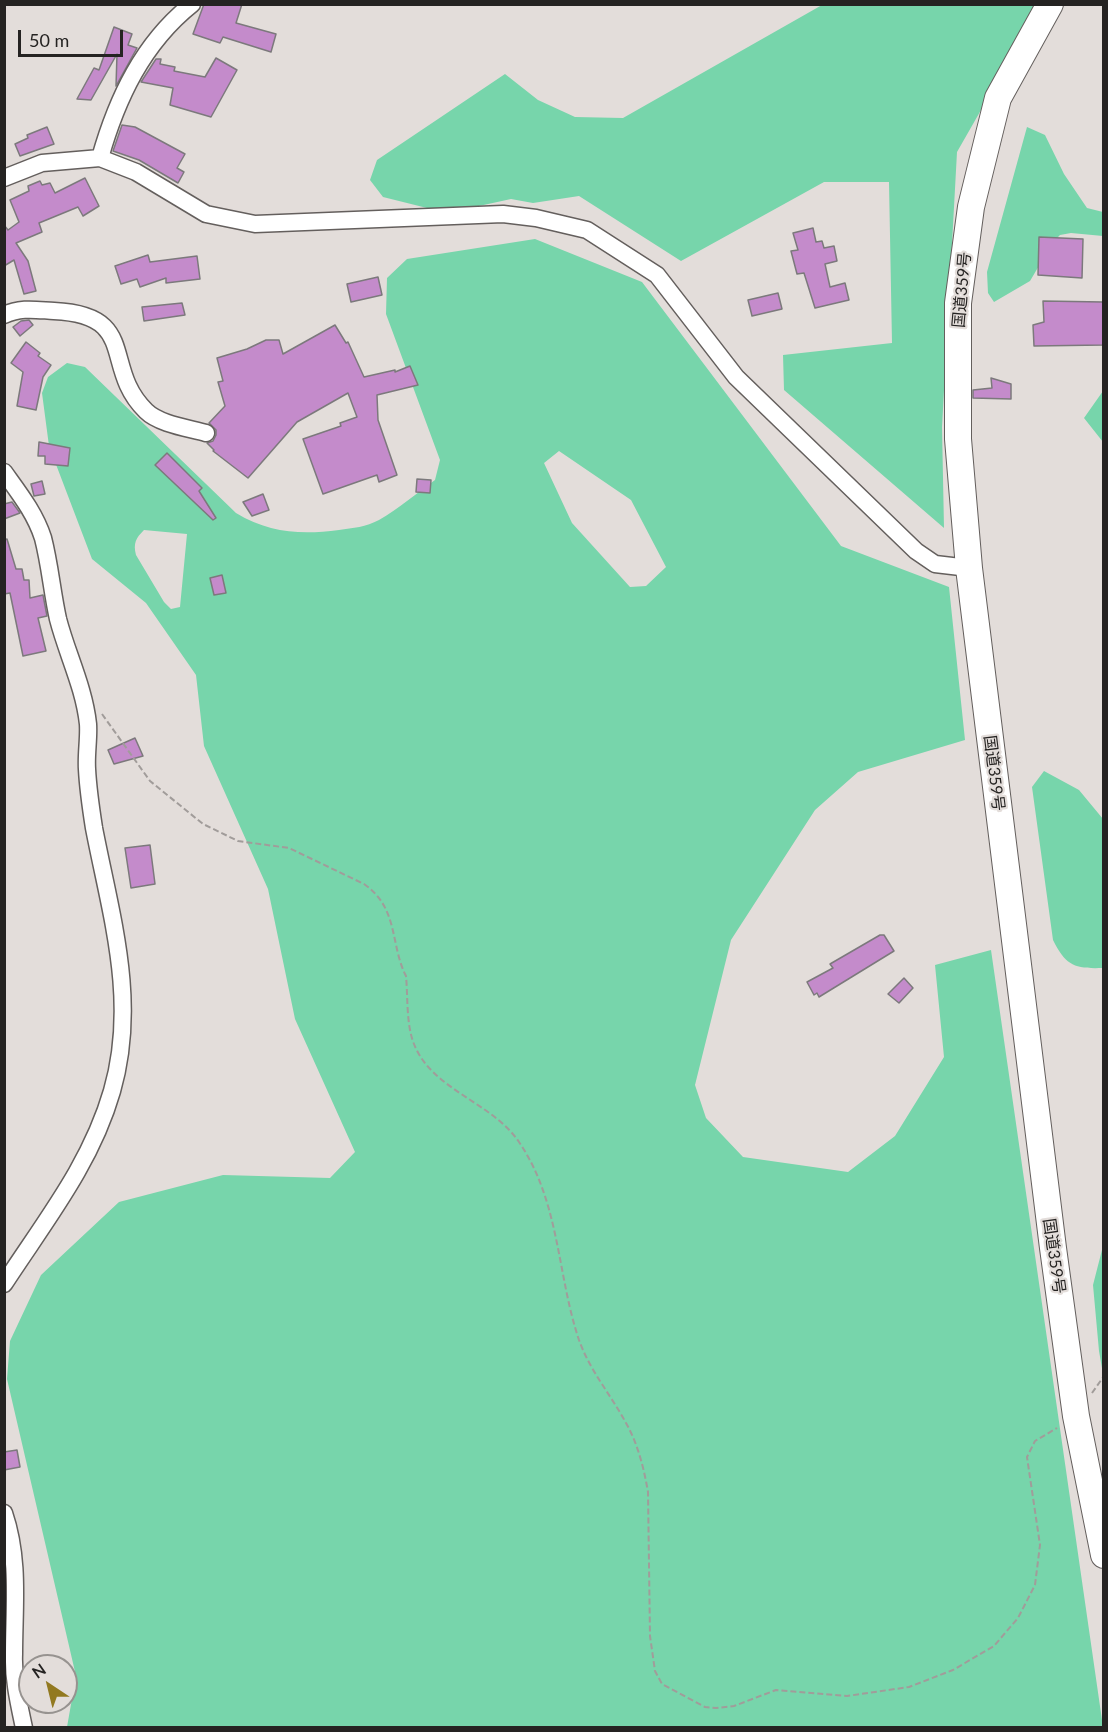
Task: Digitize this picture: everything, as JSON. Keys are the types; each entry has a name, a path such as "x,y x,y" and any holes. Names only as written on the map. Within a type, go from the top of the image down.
{"highway":[{"name":"国道359号","path":"1050,4 998,98 971,207 958,303 958,439 969,568 1053,1248 1076,1416 1104,1554"}],"street":[{"path":"100,158 111,120 153,40 192,4"},
{"path":"4,178 42,163 100,158 135,171 206,214 255,224 503,214 536,218 587,230 657,275 736,377 916,551 935,564 969,568"},
{"path":"4,315 18,309 28,309 71,311 96,319 111,332 125,381 132,396 148,414 206,433"},
{"path":"4,472 26,502 43,538 58,619 79,682 88,724 87,769 94,826 109,892 123,980 124,1033 112,1094 89,1155 46,1225 4,1284"},
{"path":"4,1513 10,1529 17,1588 14,1656 24,1728"}],"path":[{"path":"99,709 150,781 203,824 238,842 289,848 364,884 373,890 389,914 401,967 406,976 414,1045 429,1068 442,1081 471,1098 519,1142 554,1219 567,1303 580,1341 594,1374 627,1425 645,1471 649,1516 650,1636 655,1671 662,1684 705,1707 716,1708 734,1706 776,1690 847,1696 909,1687 953,1670 994,1646 1018,1618 1035,1585 1040,1545 1027,1457 1035,1441 1076,1416"}],"green space":[{"path":"822,5 1041,5 957,152 942,427 944,528 784,390 783,355 892,343 889,182 824,182 681,261 579,196 533,203 511,199 447,213 383,197 370,180 377,160 505,74 538,100 575,117 623,118"},
{"path":"1027,127 1045,135 1064,174 1087,208 1103,212 1103,236 1071,233 1060,235 1053,242 1030,281 994,302 988,293 987,272"},
{"path":"535,239 642,282 841,546 949,587 965,740 858,772 815,810 731,940 695,1085 706,1118 743,1157 848,1172 895,1136 944,1057 935,965 991,950 1103,1727 67,1727 69,1714 78,1714 78,1654 71,1654 7,1379 10,1341 41,1275 119,1202 223,1175 330,1178 355,1152 295,1019 268,889 204,746 196,675 146,603 92,559 49,446 42,393 48,377 67,363 85,367 236,513 248,520 273,528 298,532 325,532 369,524 393,511 435,480 440,460 386,314 387,278 407,259","holes":["559,451 631,500 666,567 646,586 630,587 572,523 544,463","144,530 187,534 180,607 171,609 164,602 136,555 136,541"]},
{"path":"1103,391 1103,442 1084,418"},
{"path":"1044,771 1079,790 1103,819 1103,968 1085,968 1072,964 1062,955 1053,940 1032,787"},
{"path":"1103,1246 1103,1374 1093,1285"}],"building":[{"path":"204,4 242,4 236,23 276,34 271,52 223,37 220,43 193,34"},
{"path":"114,27 132,34 128,45 137,48 116,86 117,54 91,100 77,99 94,68 99,70"},
{"path":"216,58 237,70 211,117 170,105 173,88 141,82 156,59 161,59 160,64 175,67 174,71 205,77"},
{"path":"122,125 135,127 185,154 177,168 184,172 178,183 139,160 113,151"},
{"path":"47,127 54,144 20,156 15,144 28,138 27,135"},
{"path":"85,178 99,206 83,216 78,207 39,223 42,232 16,243 28,261 36,291 24,294 14,260 4,266 4,225 8,230 19,222 10,200 29,191 28,186 40,181 42,185 50,183 55,193"},
{"path":"813,228 816,242 822,241 824,248 834,246 837,261 825,264 830,287 845,283 849,300 815,308 804,273 797,274 791,251 798,250 793,233"},
{"path":"1039,237 1083,239 1082,278 1038,275"},
{"path":"148,255 150,262 197,256 200,279 166,283 166,278 140,287 137,279 121,284 115,266"},
{"path":"378,277 382,295 351,302 347,284"},
{"path":"778,293 782,309 752,316 748,300"},
{"path":"1043,301 1103,302 1103,345 1034,346 1033,325 1044,322"},
{"path":"182,303 185,315 144,321 142,307"},
{"path":"29,320 33,325 20,336 13,327 21,321"},
{"path":"335,325 346,343 348,342 364,377 395,370 395,372 410,366 418,385 377,395 378,420 397,475 379,482 377,475 323,494 303,439 341,426 340,423 357,417 348,393 297,422 248,478 213,451 207,443 213,441 216,435 216,430 209,423 225,406 218,382 223,381 217,358 247,349 266,340 279,340 283,354"},
{"path":"26,342 40,353 38,356 51,365 43,377 36,410 17,406 23,372 11,363"},
{"path":"991,378 1011,384 1011,399 973,398 973,390 992,388"},
{"path":"39,442 70,448 68,466 45,464 45,456 38,456"},
{"path":"167,453 202,488 199,491 216,518 213,520 155,465"},
{"path":"417,479 431,480 430,493 416,492"},
{"path":"42,481 45,494 34,496 31,484"},
{"path":"263,494 269,510 252,516 243,502"},
{"path":"12,502 20,513 4,519 4,504"},
{"path":"7,539 16,569 22,569 24,580 29,580 30,598 43,595 47,616 38,618 46,651 23,656 10,593 4,594 4,540"},
{"path":"222,575 226,593 214,595 210,578"},
{"path":"135,738 143,756 114,764 108,750"},
{"path":"150,845 155,884 131,888 125,848"},
{"path":"880,935 884,935 894,951 819,997 817,993 814,995 807,982 833,968 830,964"},
{"path":"904,978 913,988 899,1003 888,994"},
{"path":"17,1450 20,1467 4,1470 4,1452"}]}
